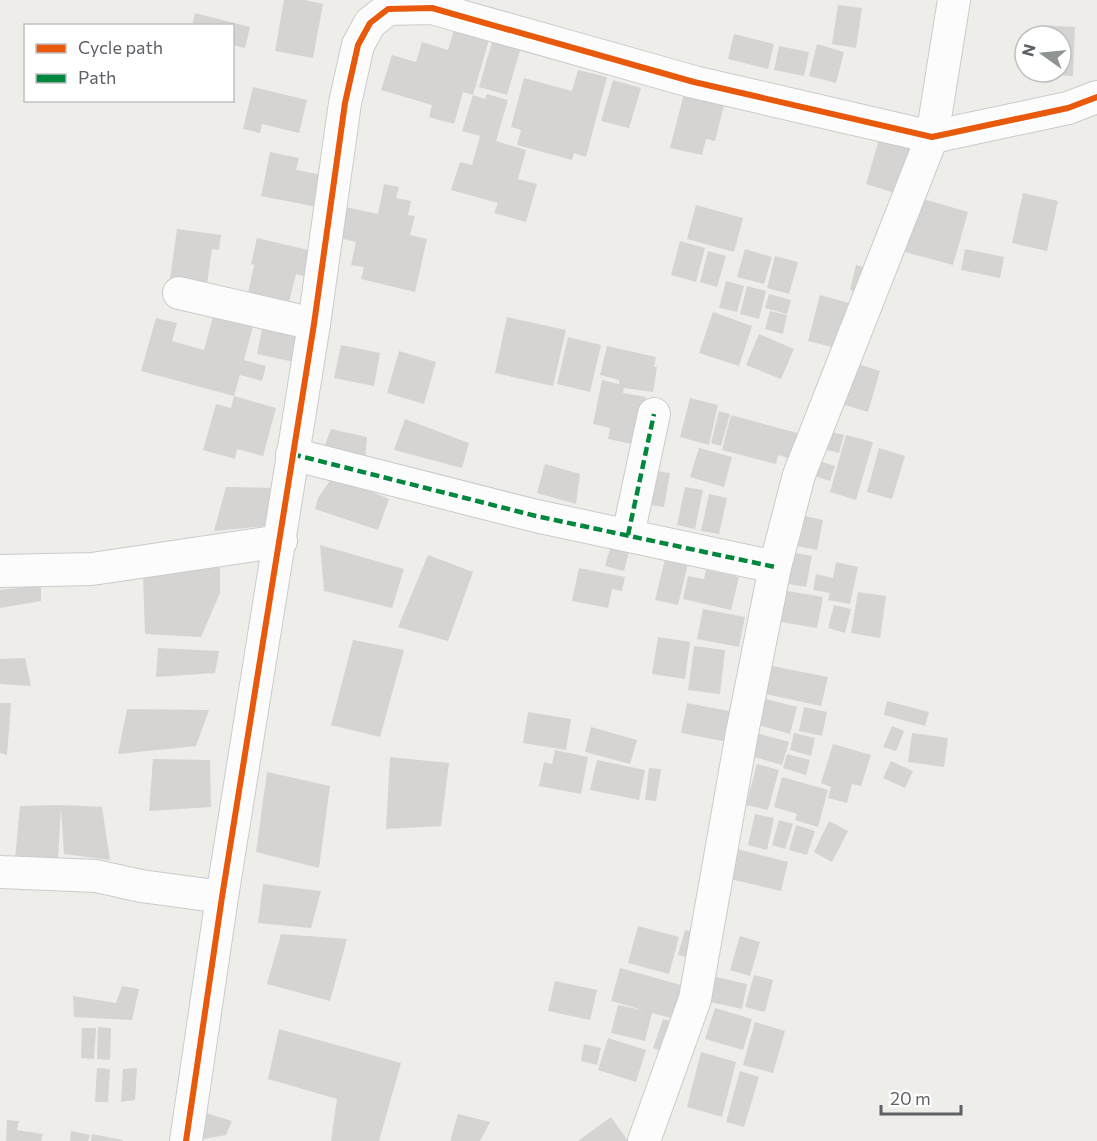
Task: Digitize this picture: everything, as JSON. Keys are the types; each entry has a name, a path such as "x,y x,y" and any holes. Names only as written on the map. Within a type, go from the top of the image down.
{"street":[{"path":"644,1141 695,999 742,734 775,567 799,475 932,136 954,0"},
{"path":"186,1141 222,897 314,324 345,103 358,45 370,24 388,9 432,8 694,82 932,136 1068,108 1097,97"},
{"path":"179,293 314,324"},
{"path":"628,535 654,414"},
{"path":"292,454 536,516 775,567"},
{"path":"0,571 92,569 280,541"},
{"path":"0,872 96,876 141,886 222,897"}],"building":[{"path":"284,0 305,0 323,4 313,58 275,51"},
{"path":"838,5 862,8 856,48 832,44"},
{"path":"195,13 250,27 245,48 234,45 234,24 192,24"},
{"path":"456,23 491,33 473,95 463,92 454,124 429,117 432,105 381,90 392,55 416,62 422,42 448,50"},
{"path":"1073,27 1075,27 1073,76"},
{"path":"495,32 523,40 507,95 479,87"},
{"path":"734,34 774,44 768,69 728,59"},
{"path":"817,44 844,52 836,83 809,76"},
{"path":"779,46 809,52 804,76 774,70"},
{"path":"578,70 607,77 586,157 574,153 572,160 517,145 521,130 511,127 524,78 572,91"},
{"path":"613,80 641,88 629,128 601,121"},
{"path":"253,87 307,100 299,133 262,124 260,133 243,129"},
{"path":"685,90 725,101 715,141 706,139 702,155 670,148"},
{"path":"487,94 508,100 496,141 526,150 518,179 537,184 526,222 494,213 498,203 451,190 460,162 472,165 480,136 462,131 473,95 485,99"},
{"path":"881,133 916,143 901,195 866,184"},
{"path":"270,152 299,158 296,170 323,175 317,207 261,196"},
{"path":"384,184 399,187 396,198 411,201 408,215 415,216 410,235 427,239 415,292 361,279 364,267 351,265 356,242 339,238 346,207 378,214"},
{"path":"1023,193 1058,201 1047,251 1012,243"},
{"path":"920,198 968,212 953,265 905,252"},
{"path":"696,205 743,218 734,252 687,239"},
{"path":"177,229 221,235 219,250 212,249 207,284 170,279"},
{"path":"257,238 321,253 315,279 296,274 289,302 248,293"},
{"path":"680,241 705,248 696,282 671,275"},
{"path":"745,249 772,257 764,284 737,277"},
{"path":"965,249 1004,257 1000,278 961,270"},
{"path":"708,251 726,256 717,287 700,282"},
{"path":"775,256 798,262 789,294 767,288"},
{"path":"856,265 874,270 863,293 850,290"},
{"path":"726,281 744,286 737,312 719,308"},
{"path":"747,286 766,291 759,319 740,314"},
{"path":"769,294 791,300 787,314 765,308"},
{"path":"820,295 849,303 836,348 808,341"},
{"path":"216,305 256,315 244,360 266,366 262,381 240,375 234,396 141,371 156,318 177,323 172,341 204,350"},
{"path":"770,311 787,315 783,334 765,329"},
{"path":"713,312 752,326 739,366 699,353"},
{"path":"265,315 303,323 294,362 257,354"},
{"path":"507,317 566,330 553,386 495,373"},
{"path":"759,334 794,349 781,379 746,365"},
{"path":"568,337 601,345 590,392 557,384"},
{"path":"341,345 380,353 374,386 334,378"},
{"path":"607,346 656,357 654,367 657,367 653,392 624,388 623,393 646,397 645,401 653,403 637,445 608,439 610,428 593,424 602,380 619,384 619,380 600,375"},
{"path":"399,351 436,362 424,404 387,393"},
{"path":"845,360 880,371 868,412 832,401"},
{"path":"234,396 276,408 263,456 237,449 235,459 203,450 216,404 231,408"},
{"path":"690,398 718,405 709,445 680,437"},
{"path":"719,411 730,414 721,446 711,443"},
{"path":"731,415 801,434 794,460 778,455 776,464 722,450"},
{"path":"405,419 469,443 462,468 394,450"},
{"path":"331,429 367,437 365,460 323,450"},
{"path":"820,429 844,435 839,453 815,447"},
{"path":"846,435 873,442 856,500 830,492"},
{"path":"699,448 732,457 724,487 690,477"},
{"path":"879,448 905,456 892,499 867,492"},
{"path":"809,458 835,466 830,481 805,473"},
{"path":"545,464 580,474 576,504 537,493"},
{"path":"656,471 670,473 664,507 650,505"},
{"path":"333,476 389,499 378,530 315,509 318,498"},
{"path":"226,487 275,488 266,526 214,531"},
{"path":"685,487 703,490 695,529 677,525"},
{"path":"709,494 727,498 719,534 701,531"},
{"path":"796,514 823,520 817,550 790,545"},
{"path":"612,542 630,547 624,571 605,566"},
{"path":"320,545 404,569 392,608 324,591"},
{"path":"790,552 812,556 806,587 784,583"},
{"path":"428,555 473,572 448,641 398,627"},
{"path":"666,555 689,560 678,605 655,600"},
{"path":"220,561 220,593 201,637 145,634 143,575"},
{"path":"836,562 858,567 850,604 828,600 830,593 813,590 816,574 833,578"},
{"path":"579,568 625,577 622,591 612,589 608,608 572,601"},
{"path":"706,570 739,577 731,610 683,599 688,576 704,579"},
{"path":"41,585 41,601 0,608 0,590"},
{"path":"776,589 823,597 817,628 770,620"},
{"path":"858,592 886,596 880,638 851,633"},
{"path":"834,605 851,609 845,633 828,628"},
{"path":"703,609 745,617 739,647 697,639"},
{"path":"658,637 690,642 685,679 652,674"},
{"path":"353,640 404,650 380,737 331,725"},
{"path":"694,646 725,650 720,694 688,690"},
{"path":"158,648 219,651 215,673 156,677"},
{"path":"25,658 31,686 0,684 0,659"},
{"path":"767,665 828,677 821,706 761,693"},
{"path":"758,697 797,707 790,734 751,723"},
{"path":"887,701 929,712 925,726 884,715"},
{"path":"0,703 11,703 7,755 0,753"},
{"path":"687,703 734,712 728,742 681,733"},
{"path":"804,707 827,712 822,736 799,731"},
{"path":"127,709 209,710 196,746 118,754"},
{"path":"528,712 571,719 566,750 523,743"},
{"path":"892,726 904,731 896,751 883,747"},
{"path":"591,727 637,740 630,764 585,752"},
{"path":"757,733 789,742 782,765 751,756"},
{"path":"794,733 815,738 811,756 790,750"},
{"path":"912,733 948,738 944,767 908,762"},
{"path":"833,744 871,755 861,786 852,784 847,803 828,798 831,787 821,783"},
{"path":"555,750 588,757 581,794 539,786 544,762 552,764"},
{"path":"787,754 810,760 806,775 783,768"},
{"path":"390,757 449,763 441,826 386,829"},
{"path":"153,759 210,760 211,807 149,811"},
{"path":"597,760 645,770 639,800 590,790"},
{"path":"891,761 913,771 905,788 883,778"},
{"path":"757,764 779,770 768,810 746,805"},
{"path":"649,768 661,769 656,801 645,800"},
{"path":"267,772 330,786 319,868 256,852"},
{"path":"782,777 828,790 818,827 795,820 797,814 774,807"},
{"path":"20,806 102,807 110,860 64,854 61,808 58,859 15,858"},
{"path":"755,814 774,818 767,850 748,845"},
{"path":"779,820 793,824 785,849 772,845"},
{"path":"829,821 848,831 832,862 814,852"},
{"path":"796,825 815,831 807,855 789,850"},
{"path":"737,849 788,862 781,891 730,879"},
{"path":"263,884 321,891 311,928 258,923"},
{"path":"638,926 679,937 669,974 628,963"},
{"path":"685,930 698,933 692,958 678,955"},
{"path":"281,934 347,939 330,1001 267,984"},
{"path":"740,936 760,942 750,976 730,970"},
{"path":"620,968 688,987 679,1020 652,1013 645,1041 611,1033 618,1005 646,1011 611,1001"},
{"path":"754,975 773,980 765,1012 745,1007"},
{"path":"716,977 747,984 742,1009 710,1002"},
{"path":"555,981 597,990 590,1020 548,1011"},
{"path":"122,986 139,989 132,1020 74,1017 73,996 116,1003"},
{"path":"715,1008 752,1019 743,1050 705,1039"},
{"path":"663,1019 679,1024 669,1053 653,1048"},
{"path":"755,1022 785,1031 773,1073 743,1065"},
{"path":"98,1027 111,1028 110,1060 97,1059"},
{"path":"82,1028 96,1028 94,1059 81,1058"},
{"path":"279,1029 401,1063 379,1141 331,1141 337,1099 268,1079"},
{"path":"608,1038 646,1050 636,1082 598,1070"},
{"path":"584,1044 601,1048 597,1065 581,1061"},
{"path":"701,1052 736,1062 722,1117 687,1107"},
{"path":"97,1068 110,1069 108,1102 95,1102"},
{"path":"137,1068 135,1100 121,1102 123,1069"},
{"path":"740,1071 759,1077 744,1127 726,1122"},
{"path":"206,1113 232,1121 226,1135 198,1140"},
{"path":"458,1114 490,1122 480,1141 450,1141"},
{"path":"611,1117 628,1141 578,1141"},
{"path":"7,1120 19,1121 17,1130 43,1134 41,1141 6,1141"},
{"path":"71,1131 90,1135 88,1141 70,1141"},
{"path":"92,1134 123,1140 123,1141 91,1141"}],"marked path":[{"path":"628,535 654,414"},
{"path":"292,454 536,516 775,567"}],"cycle path":[{"path":"186,1141 222,897 314,324 345,103 358,45 370,23 388,9 432,8 694,82 932,137 1068,108 1097,97"}]}
